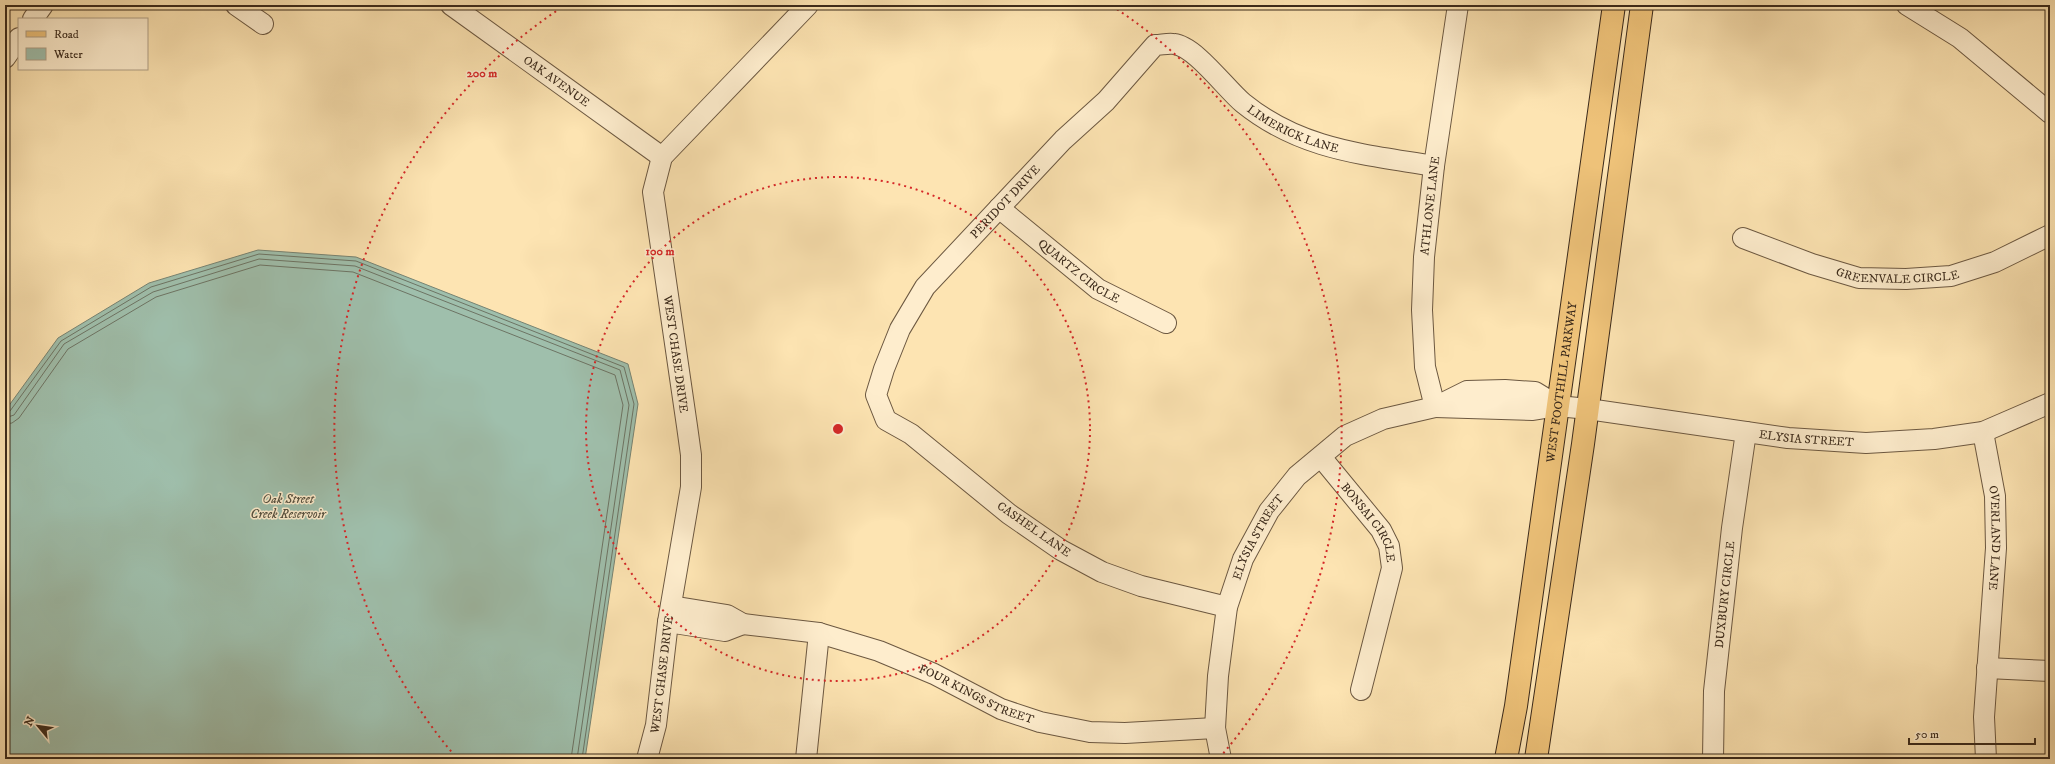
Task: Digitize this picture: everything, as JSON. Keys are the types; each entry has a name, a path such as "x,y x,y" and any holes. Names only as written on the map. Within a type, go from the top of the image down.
{"main road":[{"name":"WEST FOOTHILL PARKWAY","path":"1506,759 1516,706 1614,5"},
{"path":"1536,759 1588,409 1642,5"}],"street":[{"path":"34,18 43,5"},
{"path":"236,5 263,24"},
{"name":"OAK AVENUE","path":"451,5 662,157"},
{"name":"WEST CHASE DRIVE","path":"648,759 656,725 669,614 690,487 690,455 653,192 662,157 808,5"},
{"name":"ATHLONE LANE","path":"1435,406 1425,366 1422,310 1424,256 1434,166 1458,5"},
{"path":"1907,5 1960,38 2050,113"},
{"path":"5,58 18,39"},
{"name":"LIMERICK LANE","path":"1175,44 1195,56 1243,103 1274,123 1307,141 1345,152 1434,166"},
{"name":"PERIDOT DRIVE","path":"876,395 884,369 900,329 925,287 1063,140 1106,101 1156,45 1175,44"},
{"name":"QUARTZ CIRCLE","path":"999,208 1098,289 1166,323"},
{"name":"GREENVALE CIRCLE","path":"1743,238 1812,264 1859,278 1906,280 1951,276 1995,262 2050,235"},
{"name":"ELYSIA STREET","path":"1221,759 1215,728 1218,676 1227,607 1243,559 1269,510 1297,476 1345,436 1377,422 1435,406 1467,391 1505,390 1535,392 1558,406 1788,438 1866,443 1934,439 1983,432 2050,403"},
{"name":"CASHEL LANE","path":"876,395 886,420 911,434 1009,514 1061,550 1102,572 1141,586 1227,607"},
{"name":"DUXBURY CIRCLE","path":"1713,759 1714,691 1732,528 1746,432"},
{"name":"OVERLAND LANE","path":"1983,432 1995,496 1996,548 1984,717 1986,759"},
{"name":"BONSAI CIRCLE","path":"1321,457 1381,530 1389,546 1392,568 1361,690"},
{"name":"FOUR KINGS STREET","path":"669,614 727,615 743,624 819,633 880,651 934,674 1001,709 1040,722 1090,732 1125,733 1215,728"},
{"path":"806,759 819,633"},
{"path":"1987,668 2050,671"}],"water":[{"name":"Oak Street Creek Reservoir","path":"258,250 356,257 628,364 638,404 585,759 5,759 5,411 58,338 149,283"}]}
